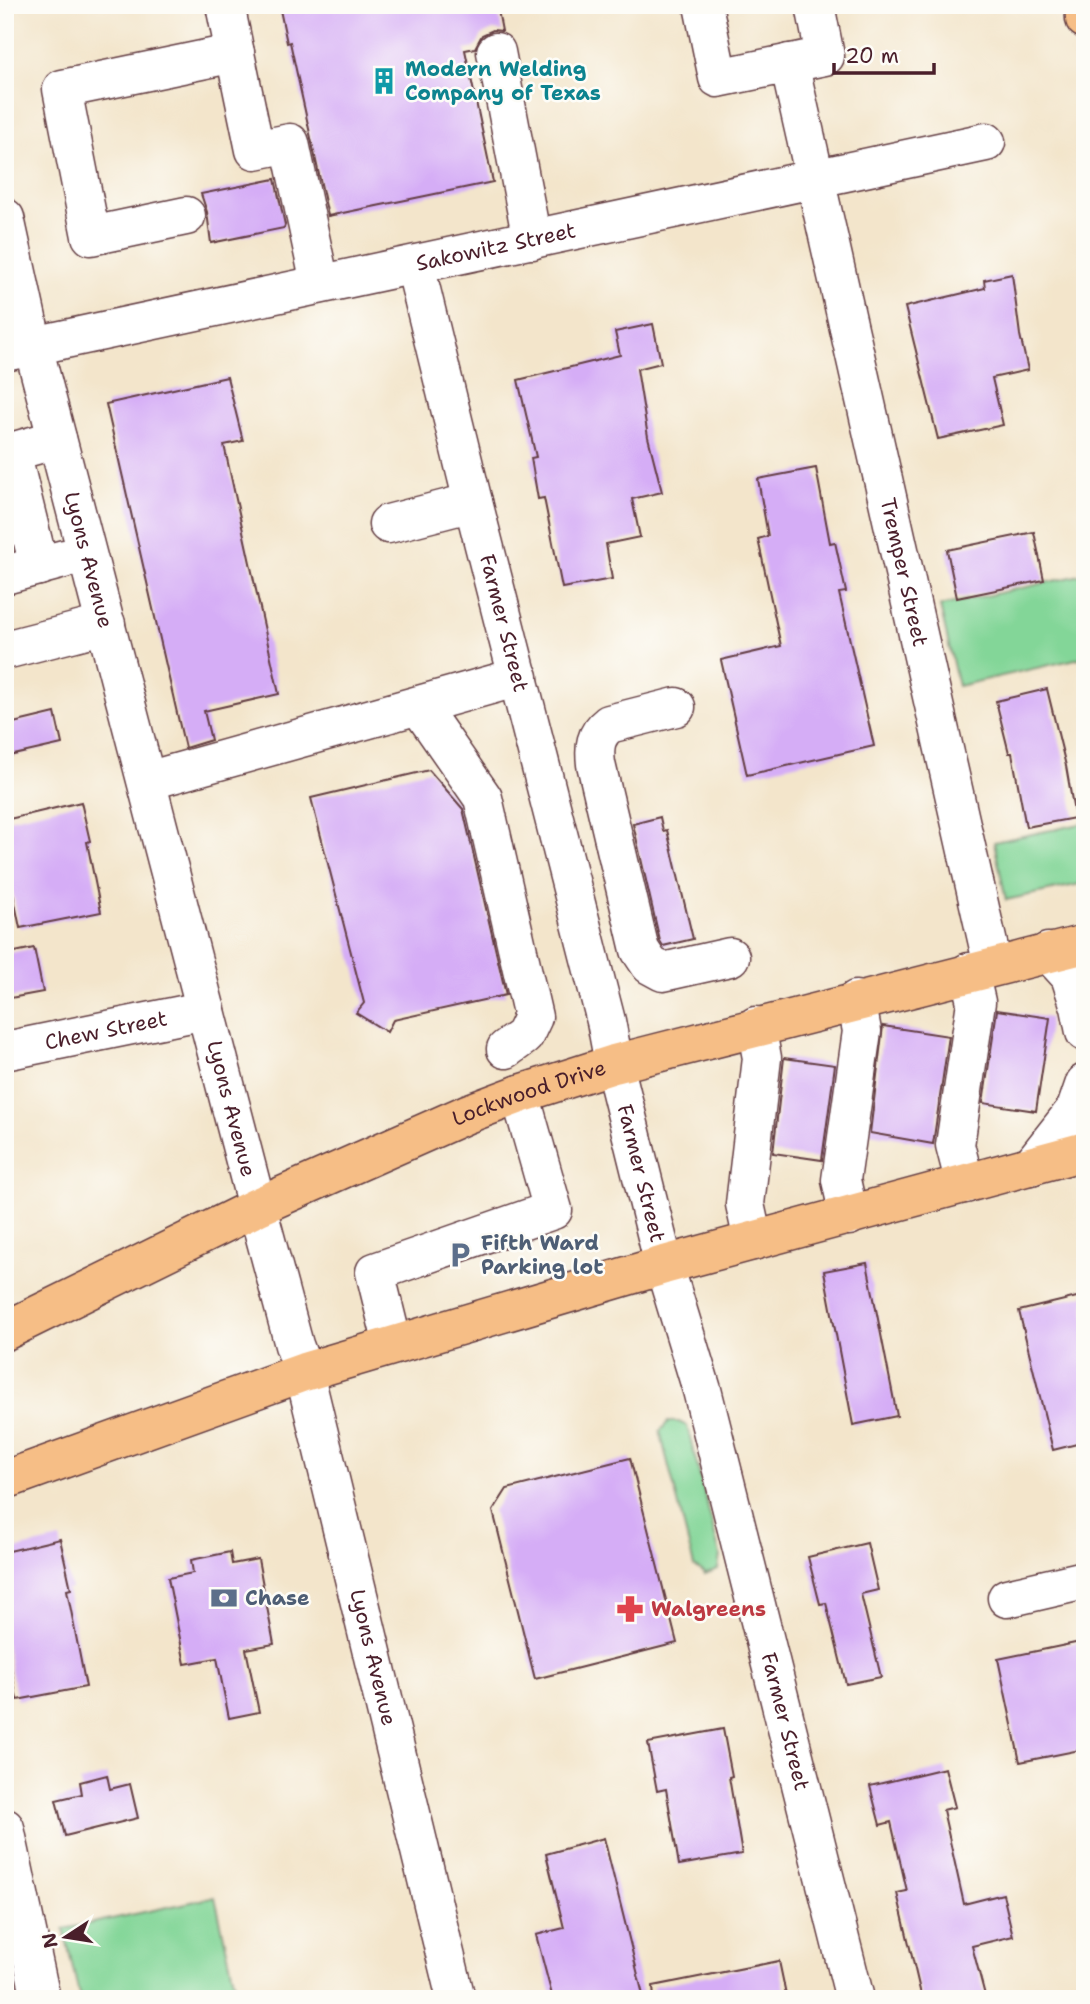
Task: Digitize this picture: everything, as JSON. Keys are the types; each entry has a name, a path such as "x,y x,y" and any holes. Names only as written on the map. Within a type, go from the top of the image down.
{"main road":[{"path":"1084,5 1085,19"},
{"name":"Lockwood Drive","path":"5,1331 257,1207 467,1114 520,1094 614,1064 856,1000 1085,944"},
{"path":"5,1479 304,1372 664,1265 1085,1151"}],"street":[{"path":"225,5 255,150 290,142 320,284"},
{"path":"703,5 718,78 825,56 815,5"},
{"path":"496,52 532,240"},
{"path":"186,216 91,236 61,89 234,53"},
{"name":"Tremper Street","path":"789,63 981,969 955,1145 965,1184"},
{"name":"Sakowitz Street","path":"19,349 986,142"},
{"name":"Lyons Avenue","path":"5,218 19,349 57,439 88,553 257,1207 294,1345 304,1372 456,1999"},
{"name":"Farmer Street","path":"415,265 606,1021 614,1064 664,1265 702,1390 855,1999"},
{"path":"57,439 8,451 22,570 88,553"},
{"path":"388,524 473,502"},
{"path":"6,645 106,625"},
{"path":"147,781 519,677"},
{"path":"419,706 483,798 533,1017 524,1036 506,1049"},
{"path":"676,706 609,724 601,730 596,739 596,764 640,950 650,965 663,972 730,957"},
{"path":"1048,952 1070,976 1085,1032"},
{"path":"849,1216 841,1180 862,1031 856,1000"},
{"name":"Chew Street","path":"5,1051 206,1010"},
{"path":"753,1241 745,1204 762,1058 756,1027"},
{"path":"1031,1166 1076,1109 1085,1083"},
{"path":"393,1345 375,1272 553,1210 520,1094"},
{"path":"1007,1598 1085,1580"},
{"path":"5,1828 41,1999"}],"green space":[{"path":"1085,574 1085,657 958,686 940,606"},
{"path":"1085,823 1085,883 1006,900 994,842"},
{"path":"668,1422 679,1422 687,1426 720,1555 718,1569 705,1574 694,1566 660,1431"},
{"path":"215,1897 238,1999 80,1999 64,1929"}],"building":[{"name":"Modern Welding Company of Texas","path":"279,5 497,5 502,31 493,30 482,35 475,48 465,50 493,182 328,216 290,42 287,43"},
{"path":"275,179 284,228 211,243 207,212 201,194"},
{"path":"1012,274 1020,335 1028,370 992,378 1003,425 938,439 905,307 985,288 984,280"},
{"path":"653,324 661,363 637,369 648,437 662,492 632,499 640,537 606,544 612,579 562,588 544,498 538,499 531,458 536,457 518,380 620,355 615,332"},
{"path":"227,377 243,441 224,445 279,694 204,711 211,740 185,748 106,404"},
{"path":"816,468 830,543 835,542 846,592 839,593 874,746 747,775 721,660 781,646 758,539 768,536 758,479"},
{"path":"1034,532 1044,580 957,598 947,550"},
{"path":"1047,689 1066,766 1075,818 1026,827 1012,753 1009,753 996,701"},
{"path":"55,713 62,744 5,757 5,725"},
{"path":"429,770 463,809 506,995 393,1020 387,1032 356,1013 364,1003 311,798"},
{"path":"81,802 101,912 20,928 5,854 5,820"},
{"path":"660,817 663,831 667,830 693,939 663,946 633,824"},
{"path":"34,948 43,992 5,999 5,954"},
{"path":"997,1010 1050,1018 1036,1111 983,1103"},
{"path":"883,1026 949,1036 933,1144 870,1133"},
{"path":"784,1058 835,1065 822,1160 773,1153"},
{"path":"867,1263 897,1416 853,1425 824,1271"},
{"path":"1085,1295 1085,1442 1053,1450 1019,1311"},
{"name":"Walgreens","path":"630,1458 677,1643 535,1679 493,1511 507,1489"},
{"path":"60,1539 71,1589 67,1590 86,1687 17,1700 5,1639 5,1552"},
{"path":"867,1543 878,1590 861,1594 881,1677 846,1684 826,1603 820,1604 808,1557"},
{"path":"230,1552 232,1564 258,1559 274,1644 246,1649 259,1712 229,1718 217,1658 185,1664 168,1578 193,1573 191,1560"},
{"path":"1085,1641 1085,1749 1020,1762 998,1659"},
{"path":"723,1729 742,1854 679,1865 666,1789 657,1791 648,1743"},
{"path":"945,1768 955,1807 943,1810 964,1904 1003,1894 1013,1936 972,1946 986,1999 922,1999 897,1893 907,1891 891,1822 880,1825 870,1786"},
{"path":"107,1775 110,1789 130,1784 138,1818 65,1836 56,1800 82,1794 80,1782"},
{"path":"604,1838 644,1999 553,1999 536,1935 564,1928 546,1854"},
{"path":"779,1961 787,1999 654,1999 653,1986"}],"place":[{"name":"Modern Welding Company of Texas","path":"384,81"},
{"name":"Fifth Ward Parking lot","path":"460,1255"},
{"name":"Chase","path":"224,1598"},
{"name":"Walgreens","path":"630,1609"}]}
